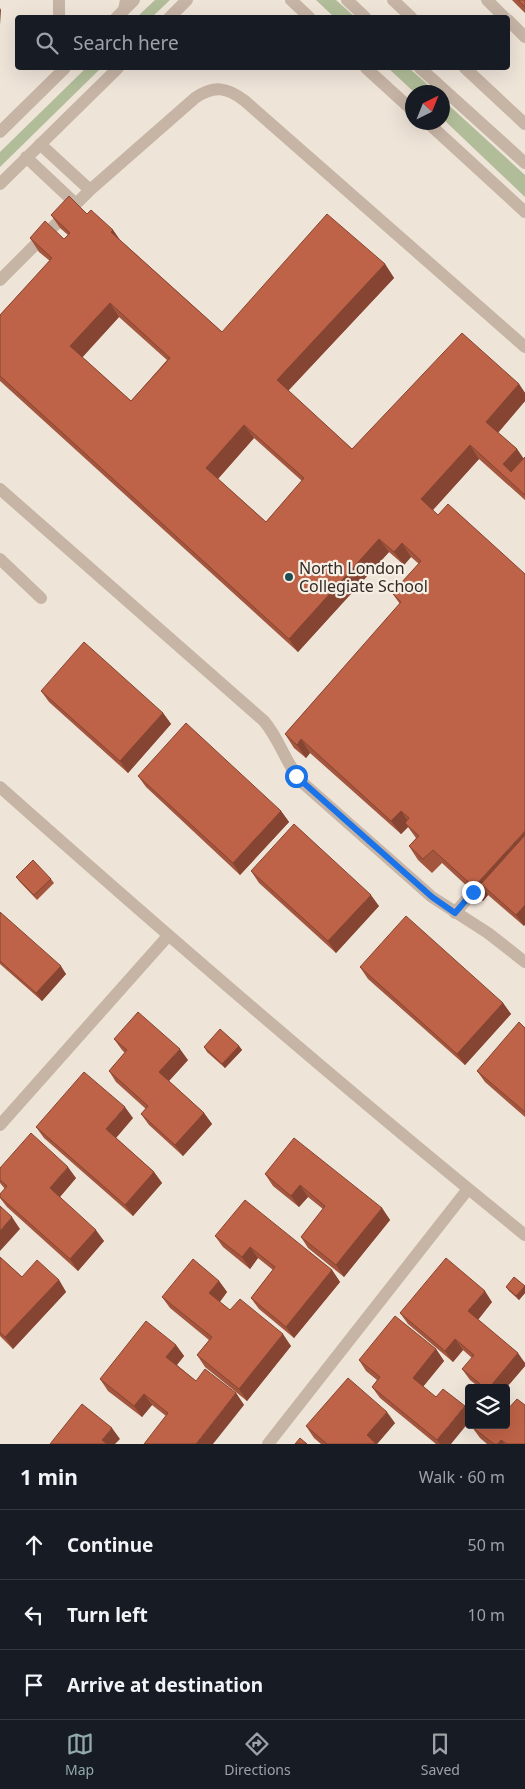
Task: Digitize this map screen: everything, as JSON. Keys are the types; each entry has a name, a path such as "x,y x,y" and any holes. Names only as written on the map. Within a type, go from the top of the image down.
{"street":[{"path":"59,0 59,15"},
{"path":"122,9 134,0"},
{"path":"173,15 187,0"},
{"path":"290,0 307,15"},
{"path":"347,0 363,15"},
{"path":"393,0 409,15"},
{"path":"487,0 502,15"},
{"path":"510,23 525,37"},
{"path":"44,88 52,70"},
{"path":"0,132 63,70"},
{"path":"0,184 116,70"},
{"path":"369,70 405,103"},
{"path":"422,70 525,163"},
{"path":"467,70 522,119"},
{"path":"0,280 90,190 195,98 208,90 223,89 245,101 525,347"},
{"path":"436,130 525,212"},
{"path":"40,144 90,190"},
{"path":"26,158 76,204"},
{"path":"0,489 264,721 279,742 296,776 432,897 488,933 525,962"},
{"path":"0,559 41,598"},
{"path":"0,787 168,936 468,1189 525,1234"},
{"path":"455,913 473,892"},
{"path":"0,1125 168,936"},
{"path":"268,1444 468,1189"}],"green space":[{"path":"155,0 170,0 154,15 139,15"},
{"path":"316,0 336,0 353,15 332,15"},
{"path":"84,70 99,70 0,167 0,152"},
{"path":"390,70 411,70 428,85 406,85"},
{"path":"450,106 525,175 525,197 450,126"}],"building":[{"path":"518,0 525,0 525,7"},
{"path":"69,196 87,214 91,210 113,230 111,232 222,332 327,214 385,264 277,380 352,449 462,333 519,384 486,422 517,449 503,464 511,472 525,457 525,495 470,445 421,499 438,515 448,504 525,574 525,831 474,887 433,850 423,859 409,846 419,836 405,823 409,818 401,811 391,821 301,739 297,745 285,734 401,602 392,593 421,561 402,543 394,552 379,539 289,639 0,376 0,315 52,258 30,238 45,221 64,239 70,233 51,215","holes":["110,303 170,358 131,401 70,346","244,425 304,478 266,522 206,468"]},
{"path":"84,642 163,713 120,761 41,691"},
{"path":"186,723 281,811 233,863 138,776"},
{"path":"294,824 371,895 328,941 251,871"},
{"path":"525,835 525,905 516,915 481,884"},
{"path":"33,860 51,879 34,895 16,877"},
{"path":"0,912 61,966 36,993 0,961"},
{"path":"406,916 503,1003 457,1054 360,967"},
{"path":"138,1012 180,1049 159,1072 204,1113 175,1145 141,1114 148,1106 109,1071 127,1050 114,1039"},
{"path":"519,1022 525,1028 525,1112 477,1071"},
{"path":"220,1029 239,1046 222,1064 204,1047"},
{"path":"84,1072 125,1107 106,1129 154,1172 125,1205 36,1127"},
{"path":"31,1133 68,1167 50,1188 96,1230 70,1259 0,1197 0,1194 7,1186 0,1180 0,1168"},
{"path":"294,1138 382,1208 336,1265 301,1237 325,1206 300,1185 291,1196 265,1174"},
{"path":"245,1200 332,1270 286,1327 251,1298 275,1267 250,1247 242,1257 215,1236"},
{"path":"0,1206 12,1217 0,1231"},
{"path":"0,1257 22,1277 37,1260 59,1280 5,1337 0,1332"},
{"path":"446,1258 485,1291 468,1311 518,1353 492,1384 480,1384 462,1369 474,1355 455,1339 445,1351 400,1313"},
{"path":"193,1259 219,1281 209,1293 230,1310 240,1299 283,1334 239,1389 197,1355 212,1337 162,1297"},
{"path":"514,1277 525,1286 516,1296 506,1287"},
{"path":"395,1316 436,1349 413,1378 436,1397 443,1389 465,1406 437,1440 372,1387 380,1377 359,1360"},
{"path":"146,1321 176,1345 166,1357 196,1381 205,1369 236,1393 196,1444 144,1444 168,1413 144,1394 134,1406 100,1379"},
{"path":"348,1378 387,1412 367,1435 376,1444 327,1444 306,1426"},
{"path":"517,1399 525,1405 525,1444 507,1444 501,1440 498,1444 494,1444 475,1429 510,1429 510,1407"},
{"path":"82,1404 112,1428 102,1440 107,1444 50,1444"},
{"path":"300,1438 307,1444 295,1444"}],"place":[{"name":"North London Collegiate School","path":"289,577"}],"route":[{"path":"296,776 432,897 455,913 473,892"}]}
